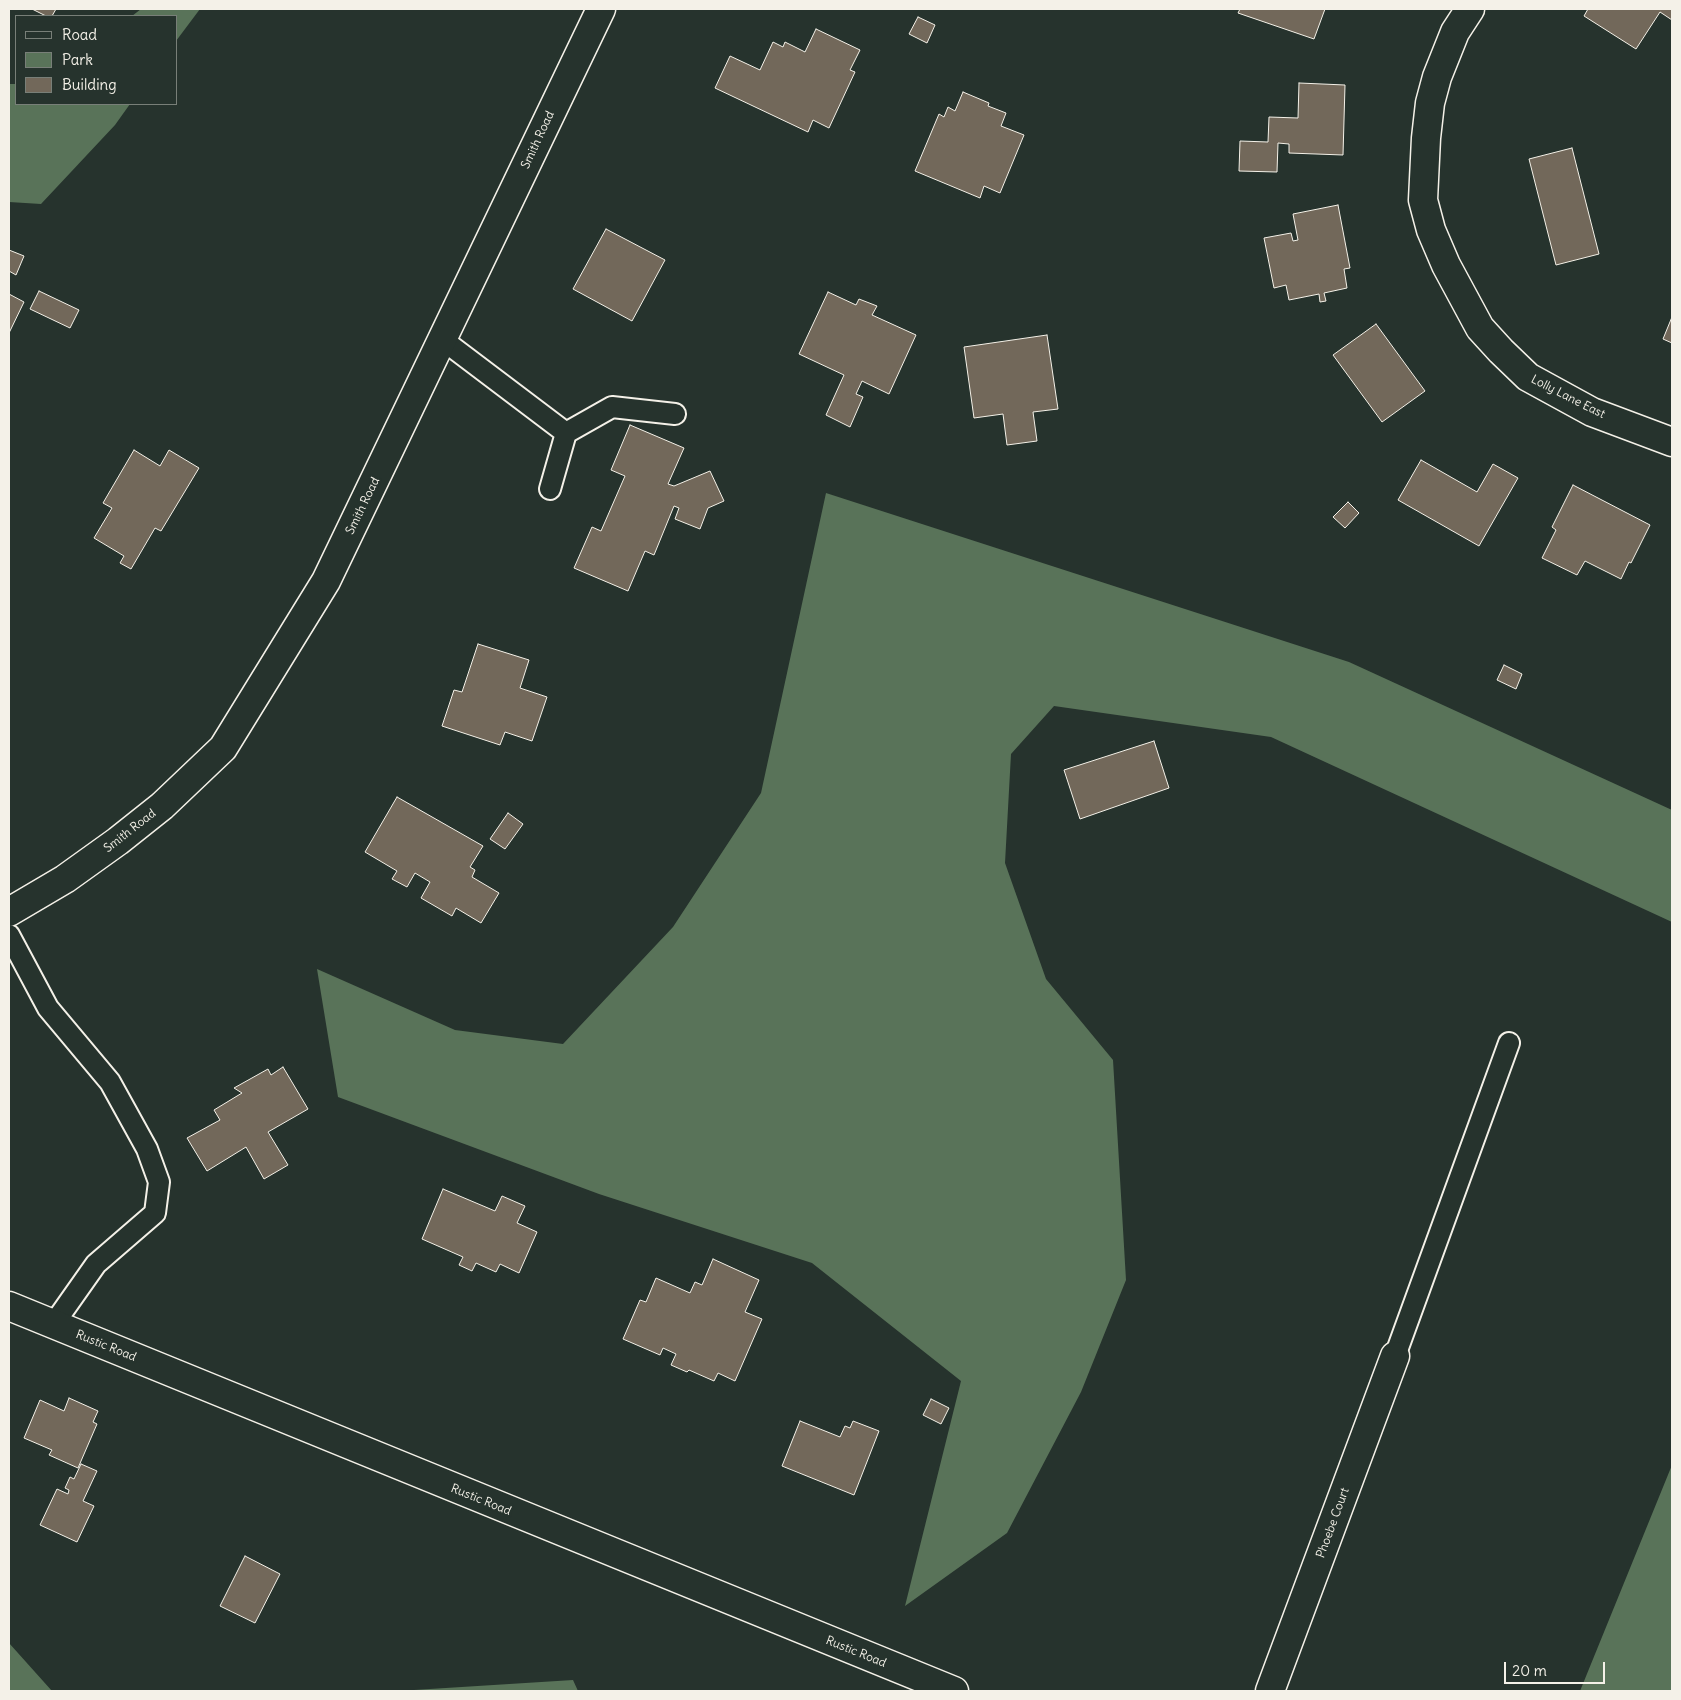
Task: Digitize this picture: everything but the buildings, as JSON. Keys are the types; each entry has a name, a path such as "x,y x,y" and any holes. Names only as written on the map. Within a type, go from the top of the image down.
{"street":[{"name":"Smith Road","path":"9,912 66,879 118,841 162,806 223,748 326,581 601,9"},
{"name":"Lolly Lane East","path":"1470,9 1455,32 1437,78 1430,104 1426,138 1423,200 1431,230 1446,264 1480,328 1528,377 1592,412 1672,442"},
{"name":"Rustic Road","path":"9,1306 954,1691"},
{"name":"Phoebe Court","path":"1270,1691 1396,1356"}],"lane":[{"path":"443,340 566,433"},
{"path":"550,489 566,433 612,407 675,414"},
{"path":"9,935 48,1008 110,1082 147,1149 159,1182 155,1213 96,1264 53,1325"},
{"path":"1396,1356 1509,1043"}],"green space":[{"path":"141,9 200,9 178,38 178,15 133,15"},
{"path":"9,84 15,84 15,105 129,105 115,125 41,204 9,202"},
{"path":"826,493 1349,662 1672,810 1672,922 1271,737 1054,706 1011,754 1005,863 1046,979 1113,1060 1126,1280 1081,1392 1007,1533 905,1606 961,1381 812,1263 599,1194 338,1097 317,969 455,1030 563,1044 673,927 761,793"},
{"path":"1672,1465 1672,1691 1580,1691"},
{"path":"9,1643 52,1691 9,1691"},
{"path":"573,1680 578,1691 398,1691"}]}
